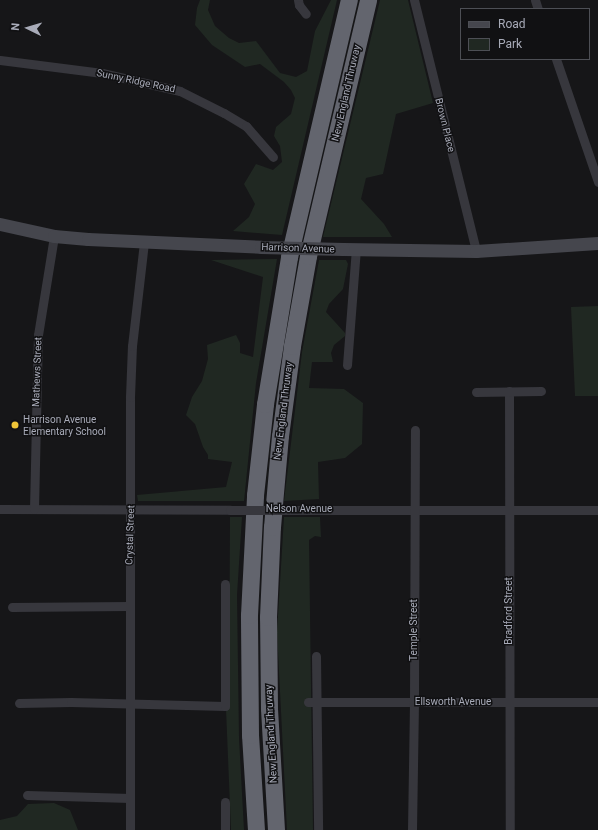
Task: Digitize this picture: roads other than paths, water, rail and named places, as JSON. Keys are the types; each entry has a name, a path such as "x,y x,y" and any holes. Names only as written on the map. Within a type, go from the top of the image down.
{"highway":[{"name":"New England Thruway","path":"256,830 250,735 249,637 252,547 264,412 277,323 289,258 348,0"},
{"name":"New England Thruway","path":"276,830 270,739 268,625 272,527 280,436 292,346 308,256 368,0"}],"main road":[{"name":"Harrison Avenue","path":"0,224 54,236 260,247 476,251 598,243"}],"street":[{"path":"298,0 306,14"},
{"name":"Brown Place","path":"414,0 476,251"},
{"name":"Sunny Ridge Road","path":"0,60 102,73 180,91 246,126 273,157"},
{"path":"556,60 598,182"},
{"name":"Mathews Street","path":"34,509 38,335 54,236"},
{"name":"Crystal Street","path":"130,830 130,397 132,346 144,242"},
{"path":"347,365 350,249"},
{"name":"Bradford Street","path":"509,391 510,830"},
{"path":"476,392 541,391"},
{"name":"Temple Street","path":"412,830 415,430"},
{"name":"Nelson Avenue","path":"0,509 598,510"},
{"path":"18,703 225,706 225,584"},
{"path":"12,607 129,606"},
{"path":"316,656 312,702 318,830"},
{"name":"Ellsworth Avenue","path":"312,702 598,702"},
{"path":"27,795 130,798"},
{"path":"225,802 225,830"}],"place":[{"name":"Harrison Avenue Elementary School","path":"15,425"}]}
